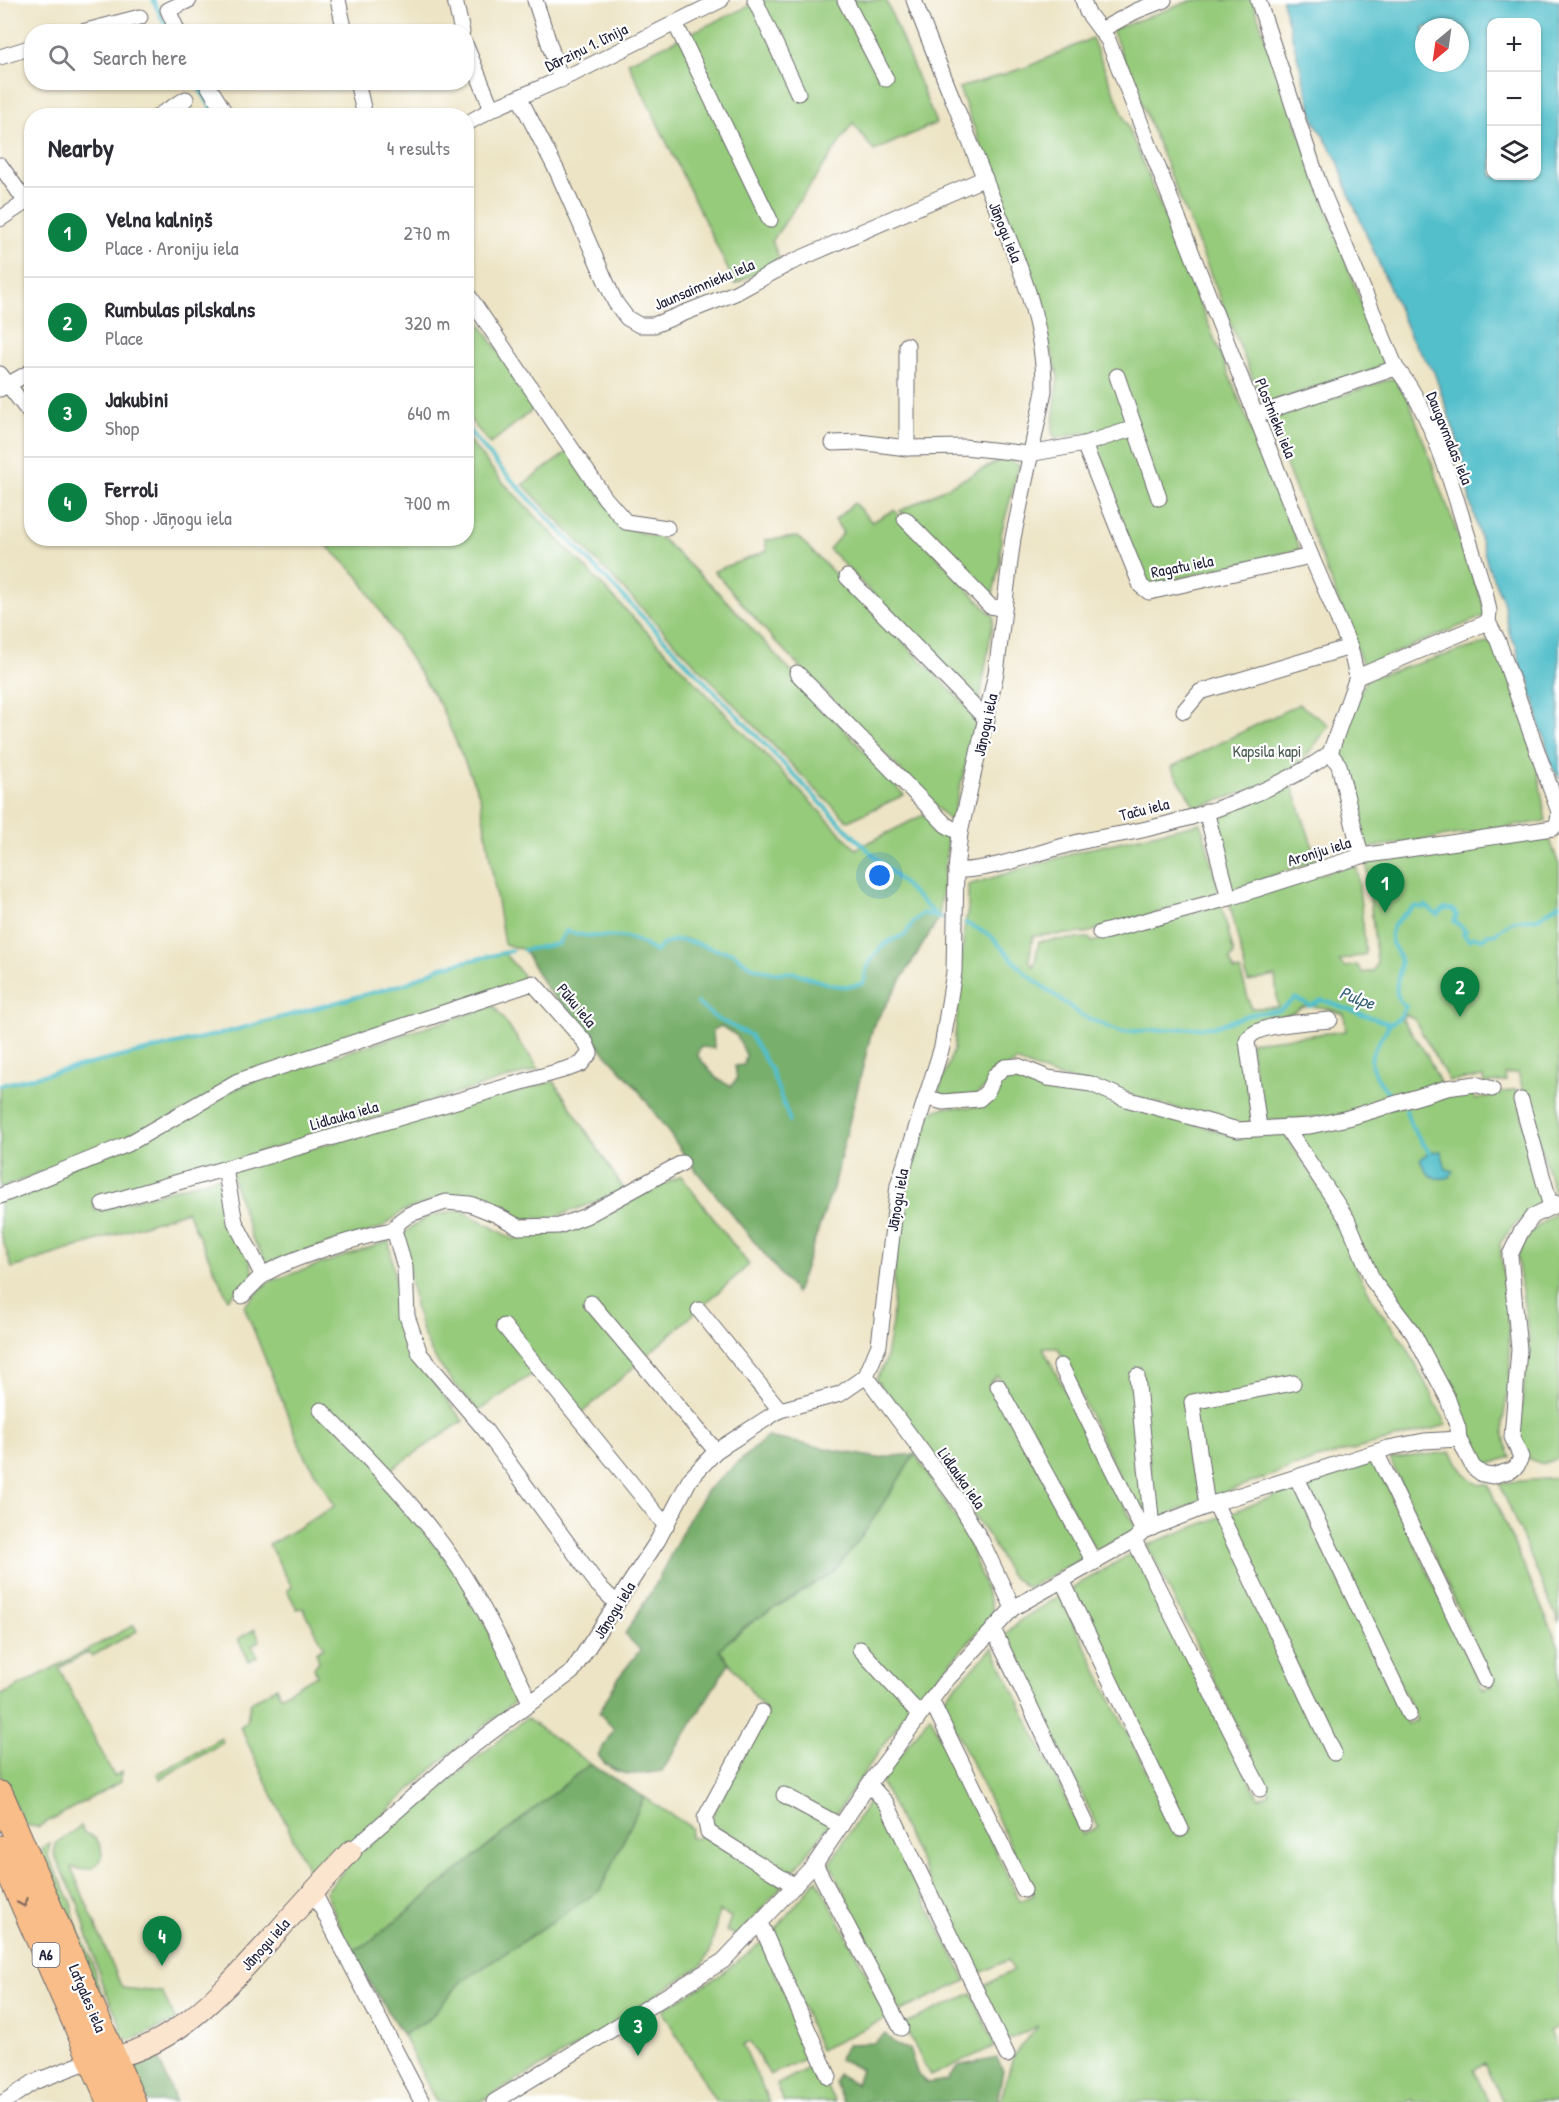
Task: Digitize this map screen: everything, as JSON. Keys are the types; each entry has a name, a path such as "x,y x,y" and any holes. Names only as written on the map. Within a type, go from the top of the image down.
{"highway":[{"name":"Latgales iela","path":"0,1795 103,2059 111,2102"},
{"name":"Latgales iela","path":"0,1849 103,2059 132,2102"}],"street":[{"path":"174,24 168,10 189,0"},
{"path":"338,0 343,24"},
{"path":"455,0 460,24"},
{"path":"535,0 561,80"},
{"name":"Dārziņu 1. līnija","path":"474,119 492,109 561,80 721,0"},
{"path":"755,0 798,93"},
{"path":"845,0 886,79"},
{"name":"Jāņogu iela","path":"103,2059 148,2044 189,2021 232,1981 351,1851 458,1757 572,1672 666,1526 690,1479 716,1451 780,1410 840,1394 866,1376 879,1345 898,1185 906,1154 928,1098 942,1047 954,972 956,870 960,833 996,673 1013,538 1044,391 1044,370 1038,327 1024,276 914,0"},
{"name":"Plostnieku iela","path":"1083,0 1087,12 1108,40 1311,556 1350,647 1357,677"},
{"path":"1101,30 1136,11 1164,0"},
{"name":"Daugavmalas iela","path":"1258,0 1318,181 1396,369 1407,381 1426,418 1444,468 1485,592 1489,611 1488,622 1498,641 1559,812 1558,822 1553,828"},
{"path":"113,24 140,17"},
{"path":"675,23 770,220"},
{"path":"0,57 24,50"},
{"path":"474,65 492,109"},
{"path":"211,90 223,108"},
{"path":"359,90 363,108"},
{"path":"171,108 186,99"},
{"name":"Jaunsaimnieku iela","path":"520,99 557,171 615,302 627,318 639,325 654,326 735,293 790,262 985,178"},
{"path":"0,165 24,194"},
{"path":"0,219 24,203"},
{"path":"474,304 604,498 626,522 667,528"},
{"path":"907,345 907,448"},
{"path":"1255,414 1396,369"},
{"path":"24,374 3,383 24,407"},
{"path":"1117,376 1159,498"},
{"path":"833,443 859,442 907,448 964,447 1029,454 1084,444 1135,428"},
{"name":"Ragatu iela","path":"1084,444 1141,586 1149,592 1311,556"},
{"path":"905,519 990,606 1003,609"},
{"path":"847,577 987,720"},
{"path":"1361,856 1339,765 1330,753 1357,677 1488,622"},
{"path":"1184,711 1200,692 1350,647"},
{"path":"797,673 946,825 960,833"},
{"name":"Taču iela","path":"956,870 977,869 1077,842 1143,830 1206,811 1277,786 1330,753"},
{"path":"1206,811 1229,898"},
{"name":"Aroniju iela","path":"1100,933 1229,898 1361,856 1553,828"},
{"name":"Pūku iela","path":"0,1196 128,1144 238,1081 533,983 579,1035 590,1053"},
{"path":"1259,1127 1247,1041 1249,1036 1262,1029 1330,1020"},
{"name":"Lidlauka iela","path":"103,1204 570,1068 581,1064 590,1053"},
{"path":"928,1098 943,1102 979,1099 987,1092 995,1075 1005,1067 1018,1066 1048,1078 1091,1084 1126,1099 1185,1113 1219,1126 1238,1130 1286,1127 1348,1118 1447,1088 1475,1084 1492,1089"},
{"path":"1286,1127 1347,1219 1373,1281 1413,1333 1447,1397 1458,1428 1459,1439 1473,1467 1482,1474 1492,1476 1503,1474 1520,1462 1519,1450 1512,1437 1519,1349 1510,1255 1521,1232 1533,1216 1555,1205 1521,1100"},
{"path":"242,1296 263,1276 303,1258 375,1233 394,1230 400,1221 410,1214 446,1202 470,1204 519,1227 559,1226 586,1216 682,1163"},
{"path":"225,1169 235,1222 263,1276"},
{"path":"394,1230 405,1267 407,1316 420,1354 485,1430 598,1585 617,1604"},
{"path":"591,1302 716,1451"},
{"path":"699,1310 780,1410"},
{"path":"504,1326 666,1526"},
{"path":"1061,1366 1143,1533 1260,1790"},
{"name":"Lidlauka iela","path":"866,1376 955,1496 981,1540 1013,1608"},
{"path":"1137,1376 1143,1533"},
{"path":"1293,1383 1192,1402 1211,1505 1334,1753"},
{"path":"998,1386 1094,1562"},
{"path":"321,1410 396,1487 461,1571 498,1634 530,1702"},
{"path":"494,2102 723,1961 815,1864 869,1784 931,1700 1013,1608 1143,1533 1211,1505 1376,1452 1424,1441 1459,1439"},
{"path":"1376,1452 1485,1680"},
{"path":"1298,1478 1409,1714"},
{"path":"1062,1580 1181,1829"},
{"path":"993,1629 1086,1823"},
{"path":"860,1648 920,1716"},
{"path":"931,1700 1024,1890"},
{"path":"762,1712 705,1818 708,1832 795,1886"},
{"path":"869,1784 887,1804 1007,2055"},
{"path":"784,1795 841,1826"},
{"path":"815,1864 901,2028"},
{"path":"313,1892 422,2102"},
{"path":"760,1923 829,2077"},
{"path":"4,2102 34,2082 103,2059"}],"green space":[{"path":"762,0 886,0 936,123 874,151 853,123 772,241 780,260 735,284 628,62"},
{"path":"1193,0 1252,0 1380,356 1386,366 1263,404 1112,30"},
{"path":"1092,38 1300,549 1152,585 1139,582 1087,432 1055,439 1052,432 1058,376 1029,271 959,88 1027,67"},
{"path":"474,315 536,407 490,444 474,425"},
{"path":"1394,378 1409,401 1487,615 1363,666 1269,420"},
{"path":"474,447 499,478 856,849 925,814 948,837 939,918 923,913 914,921 905,935 883,946 875,954 867,967 863,983 846,986 820,982 794,972 766,971 747,964 733,952 722,953 684,938 655,952 634,941 610,936 560,938 558,944 524,950 504,944 480,797 440,705 358,576 327,546 474,546"},
{"path":"569,451 623,527 662,539 722,596 904,795 848,821 814,788 523,484"},
{"path":"1007,457 1019,466 1001,534 1000,562 991,603 900,511"},
{"path":"854,503 872,522 894,510 994,617 979,704 829,549 843,533 835,520"},
{"path":"798,537 978,717 951,822 773,639 714,571 767,551 765,540"},
{"path":"1496,640 1532,736 1546,821 1368,848 1364,842 1339,739 1366,679"},
{"name":"Kapsila kapi","path":"1299,704 1329,725 1299,764 1268,783 1195,807 1171,767"},
{"path":"1292,785 1317,860 1232,890 1211,818"},
{"path":"1201,823 1220,895 1086,933 1033,936 1029,961 1034,967 1039,941 1089,938 1092,942 1221,904 1234,954 1230,960 1234,971 1240,970 1251,1008 1278,1007 1275,976 1248,982 1229,901 1351,865 1357,868 1366,954 1339,961 1345,967 1357,965 1363,973 1373,971 1377,963 1366,860 1548,834 1559,865 1559,1198 1556,1199 1518,1073 1505,1074 1506,1081 1484,1084 1483,1077 1449,1081 1414,1019 1406,1014 1402,1019 1427,1055 1440,1083 1343,1115 1270,1121 1260,1111 1250,1042 1346,1031 1344,1014 1313,1006 1302,1007 1291,1013 1256,1021 1236,1033 1255,1122 1239,1125 1052,1075 1016,1061 975,1096 942,1096 939,1089 954,1049 964,930 968,909 968,885 1088,849"},
{"path":"923,913 939,918 873,1026 833,1188 796,1293 694,1168 636,1087 547,989 524,950 558,944 566,931 579,935 622,937 643,944 655,952 664,944 683,940 733,952 747,964 766,971 794,972 829,984 846,986 863,983 867,966 879,948 905,935 914,921","holes":["721,1026 737,1036 746,1055 744,1065 735,1066 737,1079 731,1086 716,1077 697,1055 700,1047 714,1048 713,1030"]},
{"path":"503,952 522,974 525,983 354,1035 153,1125 0,1189 0,1085 231,1031 407,983 441,967"},
{"path":"494,1006 539,1069 93,1202 95,1211 218,1177 230,1225 251,1263 254,1275 228,1299 187,1211 12,1268 0,1232 0,1200 249,1083"},
{"path":"1016,1071 1046,1085 1095,1091 1232,1136 1284,1133 1341,1218 1359,1274 1375,1304 1405,1344 1447,1425 1314,1460 1209,1498 1188,1398 1202,1500 1155,1521 1139,1368 1134,1369 1148,1524 1143,1527 1058,1348 1043,1348 1137,1530 1096,1551 997,1376 990,1382 1087,1556 1028,1588 1009,1574 991,1540 876,1379 885,1362 892,1323 895,1264 907,1176 930,1113 945,1107 979,1107 1002,1076"},
{"path":"554,1081 625,1191 552,1218 516,1219 490,1203 451,1194 402,1212 381,1228 267,1263 251,1236 230,1171"},
{"path":"1516,1089 1543,1204 1513,1226 1500,1243 1509,1332 1510,1376 1503,1421 1505,1442 1511,1457 1480,1467 1467,1441 1469,1432 1422,1340 1375,1273 1296,1131 1453,1093 1470,1092 1476,1100"},
{"path":"681,1176 749,1265 582,1413 543,1367 478,1411 438,1363 423,1332 415,1305 403,1233 429,1216 461,1210 513,1239 569,1230"},
{"path":"1559,1213 1559,1458 1542,1464 1527,1458 1518,1438 1529,1339 1517,1257 1531,1232 1549,1217"},
{"path":"389,1241 404,1334 424,1370 463,1421 380,1477 460,1577 521,1691 512,1704 440,1762 321,1872 311,1876 240,1727 246,1722 251,1702 276,1687 280,1696 317,1675 314,1668 319,1661 316,1652 324,1647 303,1608 297,1609 287,1590 292,1587 269,1545 335,1506 302,1451 244,1306 268,1282"},
{"path":"767,1437 877,1458 915,1454 864,1533 834,1572 748,1624 719,1649 729,1663 662,1771 643,1774 618,1772 604,1763 598,1755 614,1729 599,1713 619,1677 640,1650 625,1634 656,1584 689,1518 707,1490"},
{"path":"1451,1452 1470,1479 1481,1484 1488,1484 1559,1647 1559,2027 1550,2031 1559,2053 1559,2102 1503,2102 1485,2063 1473,2069 1489,2102 1413,2102 1412,2099 1405,2102 1000,2102 1013,2057 1038,2026 1007,2040 980,1988 1013,1970 1008,1960 976,1975 881,1782 886,1774 930,1716 1020,1901 1034,1895 942,1700 993,1648 1083,1835 1098,1827 1004,1636 1019,1621 1060,1595 1178,1836 1190,1831 1072,1588 1134,1552 1259,1798 1270,1793 1147,1545 1295,1488 1407,1724 1417,1720 1305,1484 1376,1462 1483,1689 1493,1685 1390,1459"},
{"path":"915,1454 966,1535 994,1613 902,1718 821,1836 789,1877 709,1822 767,1712 719,1649 864,1533"},
{"path":"1557,1478 1559,1483 1559,1623 1499,1483"},
{"path":"134,1625 137,1631 92,1656 89,1652 59,1668 114,1776 122,1772 120,1782 38,1827 25,1825 0,1775 0,1696"},
{"path":"255,1629 260,1640 252,1645 258,1656 249,1661 238,1639"},
{"path":"526,1718 590,1764 368,1943 350,1952 326,1892 354,1858"},
{"path":"221,1738 223,1743 160,1779 157,1774"},
{"path":"590,1764 644,1797 600,1890 460,1983 429,2019 403,2035 350,1952 368,1943"},
{"path":"872,1796 966,1981 900,2011 830,1863"},
{"path":"644,1797 692,1828 690,1837 696,1839 700,1835 709,1838 782,1886 737,1936 726,1931 731,1917 719,1911 710,1952 702,1965 583,2043 479,2102 436,2102 403,2035 429,2019 460,1983 600,1890"},
{"path":"81,1826 84,1833 98,1841 102,1856 89,1869 71,1867 122,1988 162,1992 176,2021 131,2040 116,2035 41,1861 43,1847 50,1843 48,1856 72,1903 74,1919 93,1964 96,1980 117,2029 122,2028 102,1983 78,1903 54,1855 56,1843"},
{"path":"817,1879 889,2017 820,2050 772,1934"},
{"path":"762,1942 812,2055 770,2075 750,2042 743,2045 769,2102 716,2102 662,2010 720,1975"},
{"path":"972,1993 995,2046 930,2076 904,2024"},
{"path":"885,2034 896,2045 909,2049 918,2075 927,2083 947,2080 958,2066 997,2058 1003,2070 997,2102 843,2102 835,2083 838,2074 856,2085 861,2069 838,2059 848,2044 873,2043"},
{"path":"155,2049 176,2102 148,2102 134,2074 139,2058"},
{"path":"814,2065 835,2102 784,2102 776,2085"}],"water":[{"path":"1282,0 1559,0 1559,778 1551,765 1544,735 1540,729 1535,700 1530,695 1530,682 1522,672 1516,645 1510,636 1503,601 1488,566 1470,501 1462,454 1434,372 1412,340 1349,194 1338,161 1315,122"},
{"path":"1441,1151 1446,1169 1453,1171 1450,1177 1439,1179 1431,1176 1425,1170 1420,1160 1429,1152"}],"waterway":[{"path":"153,0 165,24"},
{"path":"200,90 212,108"},
{"path":"474,437 503,471 841,824 939,918 943,918"},
{"name":"Pulpe","path":"965,923 989,934 1026,974 1081,1015 1120,1032 1214,1027 1251,1014 1280,1010 1296,998 1310,1006 1322,1000 1390,1024 1399,1018 1406,1007 1397,996 1400,959 1391,938 1392,929 1402,916 1416,906 1423,908 1425,905 1437,915 1444,909 1452,909 1457,915 1454,921 1466,931 1463,934 1469,940 1473,937 1483,939 1512,921 1538,918 1559,904"},
{"path":"524,950 558,944 566,931 579,935 632,939 655,952 663,944 682,940 733,952 747,964 766,971 794,972 829,984 846,986 863,983 867,967 879,949 888,942 905,935 914,921 923,913 937,917"},
{"path":"0,1085 231,1031 407,983 441,967 512,951"},
{"path":"697,1003 717,1019 750,1035 771,1070 790,1121"},
{"path":"1388,1093 1374,1073 1371,1058 1390,1024"},
{"path":"1406,1110 1411,1126 1429,1152"}],"place":[{"name":"Velna kalniņš","path":"1385,913"},
{"name":"Rumbulas pilskalns","path":"1460,1017"},
{"name":"Ferroli","path":"162,1966"},
{"name":"Jakubini","path":"638,2056"}]}
